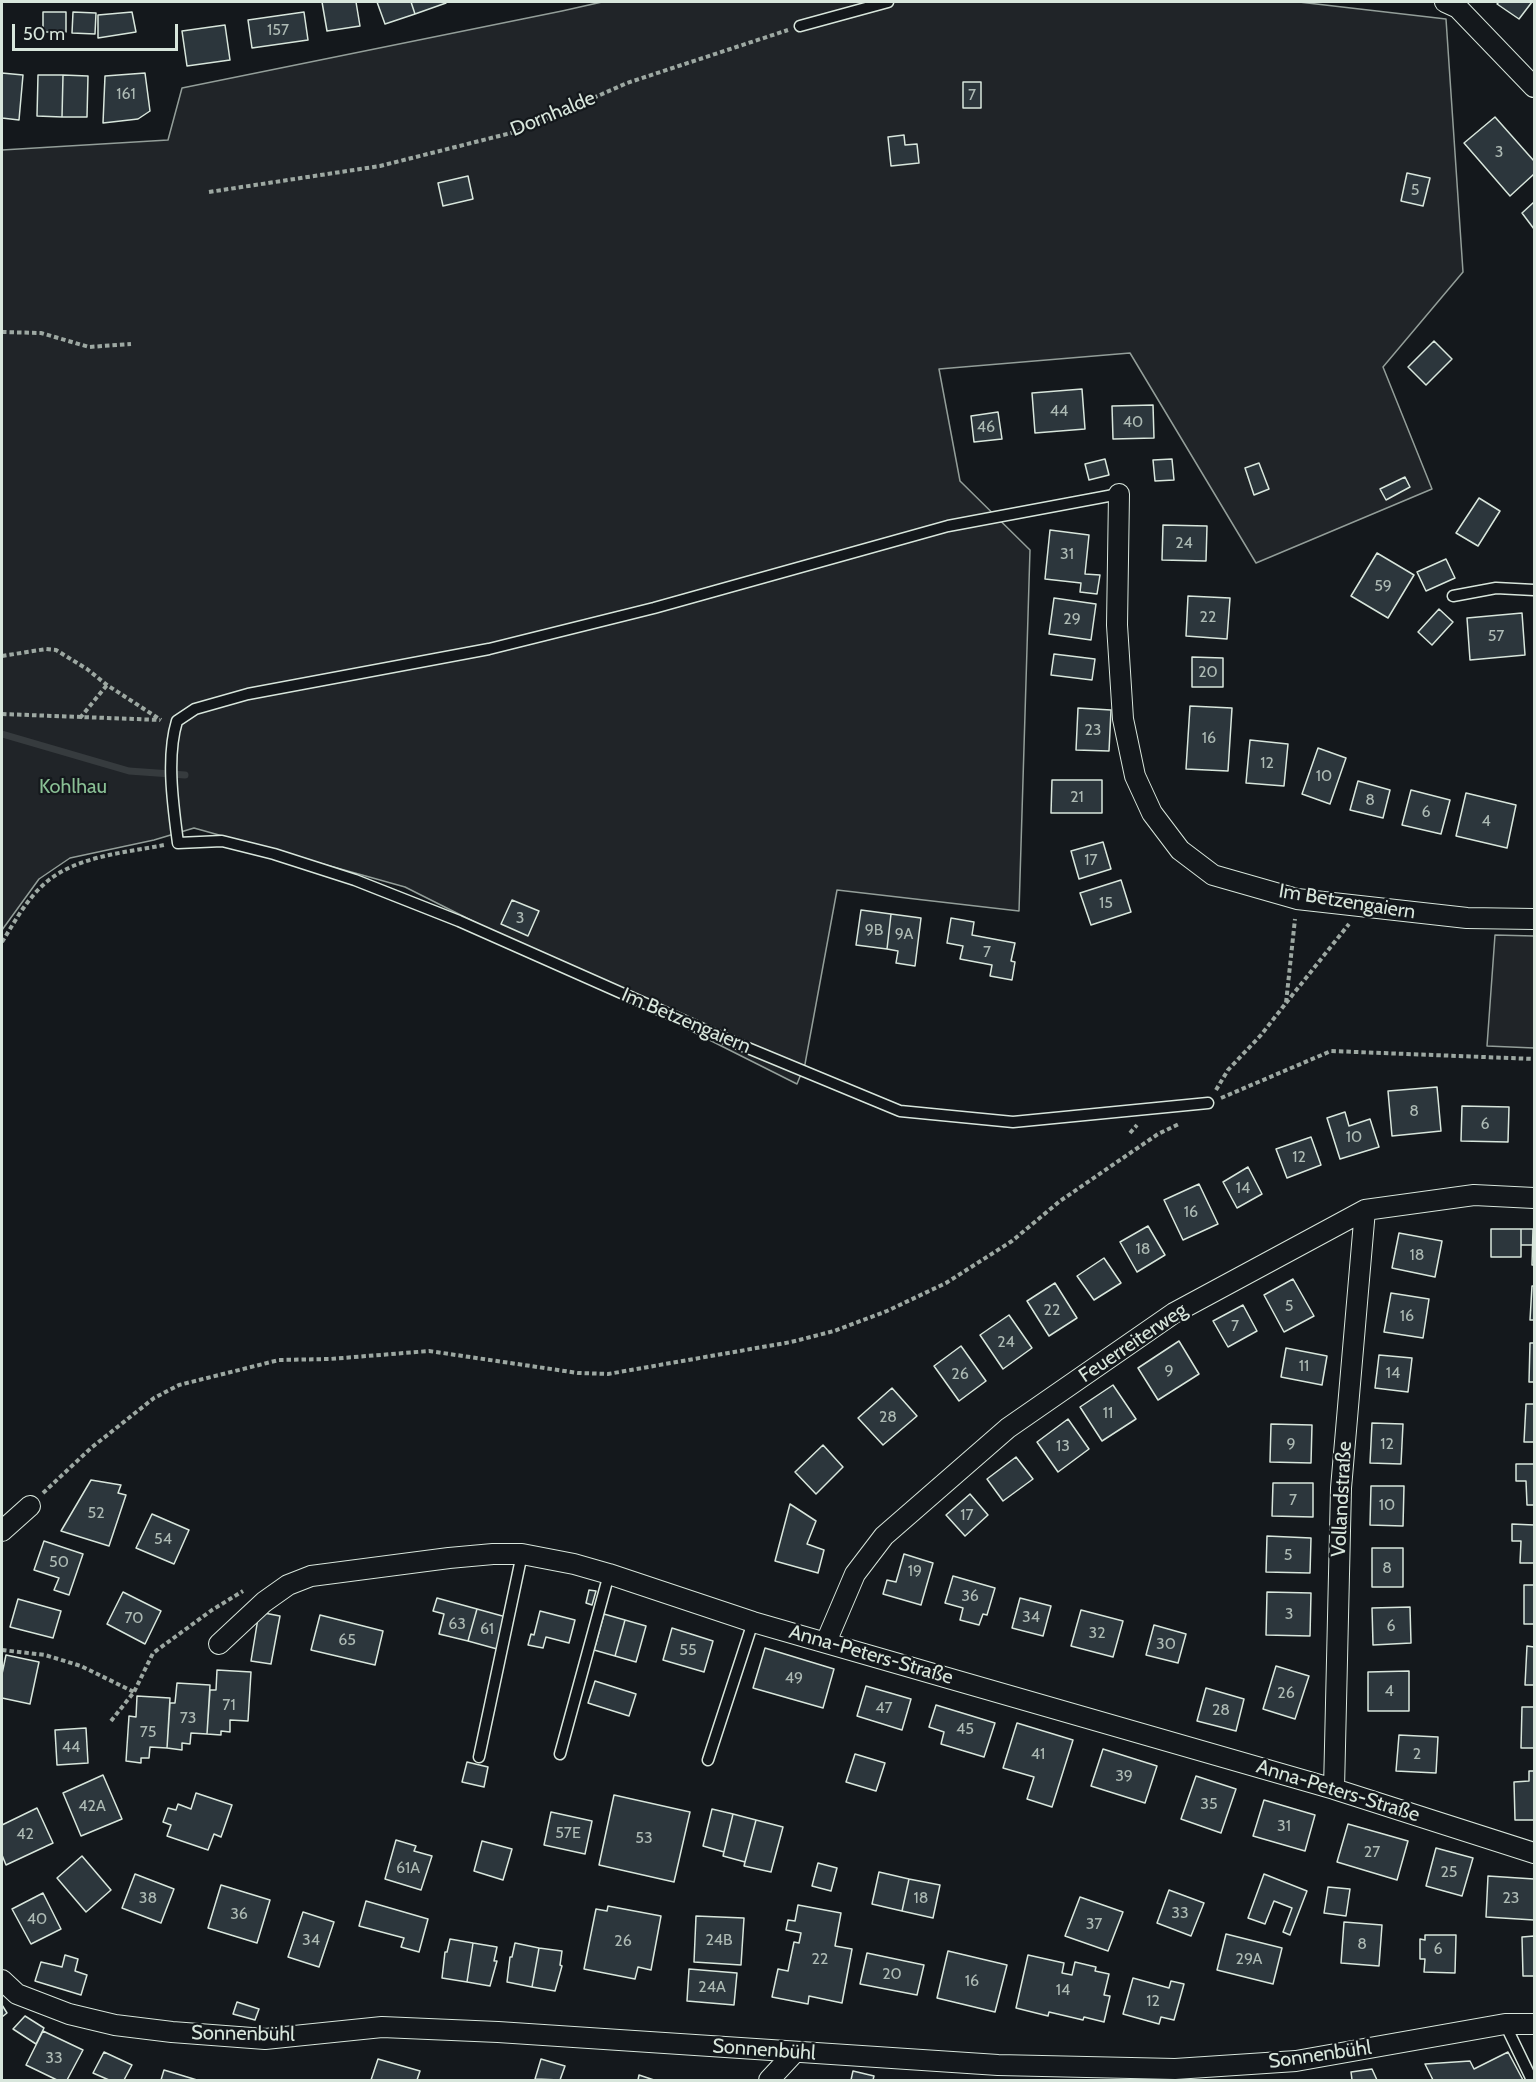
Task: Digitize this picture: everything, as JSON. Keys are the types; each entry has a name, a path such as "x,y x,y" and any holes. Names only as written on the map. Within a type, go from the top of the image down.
{"street":[{"path":"1445,2 1458,8 1534,87"},
{"name":"Im Betzengaiern","path":"1119,494 1117,625 1123,719 1135,776 1152,813 1180,850 1213,875 1297,898 1363,908 1467,918 1534,919"},
{"name":"Feuerreiterweg","path":"826,1642 855,1574 884,1536 1008,1428 1174,1313 1365,1210 1474,1195 1534,1198"},
{"name":"Vollandstraße","path":"1334,1789 1341,1488 1365,1210"},
{"path":"2,1531 30,1506"},
{"name":"Anna-Peters-Straße","path":"219,1644 264,1602 288,1585 311,1576 449,1558 522,1554 574,1564 609,1574 753,1622 1334,1789 1534,1853"},
{"name":"Sonnenbühl","path":"2,1980 16,1994 69,2014 115,2025 172,2032 265,2039 382,2028 498,2032 998,2065 1175,2069 1296,2061 1505,2024 1534,2024"},
{"path":"769,2080 795,2052"}],"lane":[{"path":"800,26 888,2"},
{"path":"178,843 172,789 173,735 177,721 195,710 248,694 489,649 654,608 948,526 1119,494"},
{"path":"1453,596 1496,588 1534,590"},
{"name":"Im Betzengaiern","path":"178,843 222,841 274,854 355,880 459,921 714,1034 900,1111 1012,1122 1208,1103"},
{"path":"479,1757 522,1554"},
{"path":"560,1754 609,1574"},
{"path":"708,1760 753,1622"},
{"path":"1505,2024 1532,2080"}],"path":[{"name":"Dornhalde","path":"209,192 380,166 519,130 627,83 800,26"},
{"path":"2,332 41,333 89,347 131,344"},
{"path":"2,656 46,649 56,650 160,720 2,714"},
{"path":"80,718 107,685"},
{"path":"2,942 20,912 43,885 71,867 104,857 178,843"},
{"path":"1286,1004 1297,898"},
{"path":"1208,1103 1228,1070 1261,1035 1363,908"},
{"path":"30,1506 91,1448 154,1398 179,1386 279,1360 330,1359 429,1351 578,1373 608,1374 791,1342 834,1331 887,1311 946,1283 1012,1241 1060,1201 1158,1134 1189,1119 1208,1103 1331,1052 1534,1059"},
{"path":"2,1650 45,1656 81,1666 134,1692"}],"green space":[{"name":"Kohlhau","path":"602,2 1299,2 1446,19 1463,272 1383,367 1432,489 1256,563 1130,353 939,369 960,481 1030,550 1019,911 837,890 805,1064 797,1084 405,887 194,828 154,840 70,858 39,879 2,930 2,150 168,140 182,88"},
{"path":"1495,935 1534,936 1534,1048 1487,1046"}],"building":[{"path":"322,2 356,2 360,26 327,31"},
{"path":"377,2 411,2 415,14 385,24"},
{"path":"411,2 445,2 446,3 415,14"},
{"path":"1499,2 1532,2 1519,19 1497,4"},
{"path":"43,12 66,12 66,32 43,32"},
{"path":"73,12 96,13 95,34 72,33"},
{"path":"132,12 136,32 98,38 98,15"},
{"path":"304,12 308,40 252,48 248,20"},
{"path":"225,25 230,60 187,66 182,31"},
{"path":"2,73 23,75 19,120 2,118"},
{"path":"145,73 150,111 138,119 103,123 105,76"},
{"path":"38,75 63,75 62,117 37,116"},
{"path":"63,75 88,76 87,117 62,117"},
{"path":"963,82 981,82 981,108 963,108"},
{"path":"1495,117 1534,161 1534,174 1510,196 1464,143"},
{"path":"904,135 905,145 917,144 919,163 891,166 888,137"},
{"path":"1407,173 1430,178 1423,206 1401,201"},
{"path":"468,176 473,199 443,206 438,183"},
{"path":"1534,202 1534,229 1522,213"},
{"path":"1434,341 1452,359 1426,385 1408,367"},
{"path":"1082,389 1085,429 1035,433 1032,393"},
{"path":"1153,405 1154,438 1113,439 1112,406"},
{"path":"998,412 1002,439 974,442 971,416"},
{"path":"1105,459 1109,475 1089,480 1085,464"},
{"path":"1172,459 1174,480 1155,481 1153,460"},
{"path":"1259,463 1269,489 1254,495 1245,468"},
{"path":"1405,477 1410,487 1386,500 1380,489"},
{"path":"1479,498 1500,511 1478,546 1456,533"},
{"path":"1163,525 1207,526 1206,561 1162,560"},
{"path":"1050,530 1089,535 1085,574 1100,575 1097,594 1080,592 1081,583 1045,579"},
{"path":"1377,553 1414,575 1388,618 1351,596"},
{"path":"1446,559 1455,578 1426,591 1417,572"},
{"path":"1188,596 1230,598 1227,639 1186,636"},
{"path":"1054,598 1096,604 1091,640 1049,634"},
{"path":"1439,609 1453,622 1432,645 1418,632"},
{"path":"1522,613 1525,655 1470,660 1467,618"},
{"path":"1054,654 1095,659 1092,680 1051,675"},
{"path":"1192,657 1223,658 1223,687 1192,687"},
{"path":"1190,706 1232,708 1228,771 1186,769"},
{"path":"1078,708 1111,710 1109,751 1076,750"},
{"path":"1250,740 1288,744 1284,786 1246,783"},
{"path":"1318,748 1346,758 1330,804 1302,794"},
{"path":"1052,780 1102,780 1102,813 1051,813"},
{"path":"1358,781 1390,790 1383,818 1350,810"},
{"path":"1411,790 1450,800 1441,834 1402,825"},
{"path":"1466,793 1516,805 1507,848 1456,836"},
{"path":"1103,842 1111,869 1079,879 1071,851"},
{"path":"1121,880 1131,912 1091,925 1080,893"},
{"path":"512,900 539,911 528,936 501,924"},
{"path":"861,910 891,914 887,949 856,945"},
{"path":"891,914 921,918 915,966 896,963 898,951 887,949"},
{"path":"951,918 974,922 972,935 1015,943 1011,961 1015,962 1012,980 990,976 992,965 960,959 963,946 947,943"},
{"path":"1437,1087 1441,1131 1392,1136 1388,1091"},
{"path":"1462,1106 1509,1107 1508,1142 1461,1141"},
{"path":"1345,1112 1349,1126 1370,1119 1379,1147 1340,1159 1327,1118"},
{"path":"1311,1137 1321,1165 1287,1178 1276,1149"},
{"path":"1248,1167 1262,1194 1237,1208 1223,1182"},
{"path":"1199,1184 1218,1224 1183,1240 1164,1200"},
{"path":"1148,1226 1165,1255 1137,1272 1120,1242"},
{"path":"1491,1229 1521,1229 1521,1257 1491,1257"},
{"path":"1521,1229 1533,1229 1533,1245 1521,1245"},
{"path":"1533,1229 1534,1265 1532,1265"},
{"path":"1399,1233 1442,1241 1435,1277 1392,1268"},
{"path":"1104,1258 1121,1283 1094,1300 1077,1276"},
{"path":"1293,1279 1314,1316 1284,1332 1264,1295"},
{"path":"1055,1283 1077,1318 1049,1336 1027,1301"},
{"path":"1532,1286 1534,1286 1534,1320 1530,1320"},
{"path":"1391,1293 1429,1299 1423,1338 1384,1332"},
{"path":"1243,1305 1257,1331 1228,1347 1213,1321"},
{"path":"1009,1315 1032,1348 1003,1369 980,1335"},
{"path":"1179,1341 1199,1374 1158,1400 1138,1368"},
{"path":"1530,1343 1534,1343 1534,1382 1529,1382"},
{"path":"961,1346 986,1381 959,1401 934,1366"},
{"path":"1286,1348 1327,1356 1322,1385 1281,1377"},
{"path":"1379,1355 1412,1358 1408,1392 1375,1388"},
{"path":"1113,1385 1136,1419 1102,1441 1080,1407"},
{"path":"892,1388 917,1416 883,1445 858,1418"},
{"path":"1526,1404 1534,1404 1534,1442 1524,1442"},
{"path":"1068,1419 1089,1449 1058,1472 1037,1442"},
{"path":"1372,1423 1403,1424 1401,1464 1370,1463"},
{"path":"1271,1424 1312,1425 1311,1463 1270,1462"},
{"path":"823,1445 843,1467 816,1494 795,1472"},
{"path":"1016,1457 1033,1479 1003,1501 987,1479"},
{"path":"1516,1464 1534,1464 1534,1505 1527,1505 1526,1481 1516,1481"},
{"path":"91,1480 121,1485 118,1493 126,1495 109,1546 61,1531"},
{"path":"1273,1483 1313,1483 1313,1517 1272,1516"},
{"path":"1371,1486 1404,1486 1403,1526 1370,1525"},
{"path":"970,1494 988,1515 965,1536 946,1515"},
{"path":"790,1504 816,1521 807,1544 824,1550 818,1573 775,1561"},
{"path":"152,1514 189,1530 174,1564 136,1548"},
{"path":"1512,1524 1534,1525 1534,1563 1520,1563 1521,1541 1512,1541"},
{"path":"1267,1536 1311,1538 1310,1573 1266,1572"},
{"path":"44,1541 83,1554 69,1595 54,1590 59,1578 34,1570"},
{"path":"1372,1548 1403,1548 1403,1587 1372,1587"},
{"path":"904,1554 933,1563 921,1605 883,1594 887,1580 896,1582"},
{"path":"953,1576 995,1588 987,1615 983,1614 979,1625 960,1620 963,1608 945,1603"},
{"path":"1524,1585 1534,1585 1534,1624 1524,1624"},
{"path":"589,1590 596,1591 592,1605 586,1603"},
{"path":"123,1592 161,1611 145,1644 107,1624"},
{"path":"1267,1592 1311,1593 1310,1636 1266,1635"},
{"path":"437,1598 477,1609 468,1641 439,1634 444,1614 433,1611"},
{"path":"1020,1598 1051,1606 1043,1636 1012,1628"},
{"path":"18,1599 61,1611 53,1638 10,1627"},
{"path":"1410,1607 1411,1643 1373,1645 1372,1608"},
{"path":"477,1609 506,1617 497,1649 468,1641"},
{"path":"1081,1610 1123,1621 1113,1657 1071,1646"},
{"path":"540,1611 575,1620 569,1643 546,1637 543,1648 528,1645 531,1634 534,1635"},
{"path":"259,1612 280,1616 271,1664 251,1661"},
{"path":"604,1614 625,1620 615,1656 594,1650"},
{"path":"320,1615 383,1631 375,1665 311,1650"},
{"path":"625,1620 646,1626 636,1662 615,1656"},
{"path":"1154,1625 1186,1634 1178,1663 1146,1655"},
{"path":"672,1628 713,1641 704,1672 663,1660"},
{"path":"1527,1646 1534,1647 1534,1685 1525,1685"},
{"path":"765,1648 834,1669 823,1708 753,1688"},
{"path":"6,1655 39,1662 30,1704 2,1698 2,1674"},
{"path":"1276,1666 1309,1676 1295,1719 1263,1709"},
{"path":"217,1670 251,1672 248,1721 230,1720 230,1732 221,1731 221,1735 207,1734 210,1690 216,1690"},
{"path":"1409,1671 1409,1711 1368,1711 1368,1672"},
{"path":"595,1681 636,1694 629,1716 588,1703"},
{"path":"177,1683 210,1685 207,1734 191,1733 190,1744 182,1743 182,1750 167,1748 170,1703 175,1703"},
{"path":"866,1686 911,1699 902,1730 857,1716"},
{"path":"1206,1688 1244,1699 1236,1731 1197,1721"},
{"path":"137,1696 170,1698 167,1748 150,1747 149,1758 141,1758 141,1763 126,1761 129,1716 136,1717"},
{"path":"936,1705 995,1723 984,1757 941,1744 944,1732 929,1727"},
{"path":"1522,1707 1534,1707 1534,1748 1521,1748"},
{"path":"1017,1723 1073,1740 1052,1807 1027,1799 1034,1777 1003,1768"},
{"path":"86,1728 88,1763 57,1765 55,1730"},
{"path":"1399,1735 1438,1737 1436,1773 1396,1771"},
{"path":"1103,1749 1157,1766 1145,1803 1091,1786"},
{"path":"855,1754 885,1763 876,1791 846,1782"},
{"path":"467,1762 488,1767 484,1787 462,1782"},
{"path":"1529,1771 1534,1771 1534,1820 1515,1820 1514,1782 1529,1781"},
{"path":"103,1775 122,1819 81,1836 63,1793"},
{"path":"1196,1776 1236,1789 1221,1833 1181,1819"},
{"path":"196,1793 232,1805 221,1837 214,1834 208,1850 167,1836 171,1825 163,1822 168,1808 176,1810 178,1804 191,1809"},
{"path":"614,1795 690,1812 674,1882 599,1865"},
{"path":"1264,1800 1315,1815 1305,1851 1253,1836"},
{"path":"37,1808 53,1843 6,1865 2,1855 2,1825"},
{"path":"712,1809 733,1814 724,1852 703,1846"},
{"path":"551,1812 592,1821 585,1854 544,1845"},
{"path":"733,1814 756,1820 745,1862 723,1856"},
{"path":"756,1820 783,1827 771,1872 744,1866"},
{"path":"1348,1824 1408,1841 1397,1880 1337,1862"},
{"path":"396,1840 416,1846 414,1851 432,1856 421,1890 385,1879"},
{"path":"482,1841 512,1849 503,1880 474,1871"},
{"path":"1436,1848 1473,1858 1462,1896 1426,1886"},
{"path":"82,1856 111,1890 86,1912 57,1878"},
{"path":"818,1863 837,1868 831,1891 812,1886"},
{"path":"879,1872 909,1879 902,1911 872,1904"},
{"path":"135,1874 174,1889 161,1923 122,1908"},
{"path":"1264,1874 1307,1891 1290,1935 1283,1932 1292,1908 1274,1901 1265,1924 1248,1918"},
{"path":"1488,1876 1534,1879 1534,1920 1486,1917"},
{"path":"909,1879 940,1885 933,1918 902,1911"},
{"path":"221,1885 270,1900 257,1943 208,1928"},
{"path":"1328,1887 1350,1889 1346,1916 1324,1913"},
{"path":"1169,1890 1204,1903 1191,1936 1157,1923"},
{"path":"43,1893 61,1929 31,1944 12,1909"},
{"path":"1080,1897 1123,1912 1108,1951 1065,1936"},
{"path":"366,1901 428,1919 419,1952 401,1947 404,1938 359,1926"},
{"path":"798,1905 841,1913 835,1946 852,1949 842,2003 809,1996 808,2004 772,1997 778,1969 788,1971 794,1942 799,1943 801,1933 786,1930 788,1920 795,1921"},
{"path":"608,1906 661,1916 651,1970 638,1967 635,1979 584,1969 596,1909 607,1911"},
{"path":"303,1912 334,1922 319,1967 288,1957"},
{"path":"696,1916 744,1918 741,1965 694,1962"},
{"path":"1344,1922 1382,1925 1379,1966 1341,1963"},
{"path":"1226,1934 1282,1948 1273,1984 1217,1970"},
{"path":"1425,1935 1456,1935 1455,1973 1424,1972 1425,1959 1420,1959 1420,1939 1425,1940"},
{"path":"1534,1936 1534,1976 1523,1976 1522,1937"},
{"path":"450,1939 473,1943 467,1982 442,1978 445,1952 447,1952"},
{"path":"473,1943 497,1947 494,1961 497,1961 490,1986 467,1982"},
{"path":"515,1943 539,1948 532,1987 507,1982 510,1957 512,1957"},
{"path":"539,1948 562,1951 560,1965 562,1966 555,1991 532,1987"},
{"path":"948,1951 1007,1965 995,2012 937,1998"},
{"path":"867,1953 924,1965 917,1995 860,1984"},
{"path":"65,1955 78,1959 75,1971 87,1975 81,1995 35,1981 41,1962 62,1967"},
{"path":"1028,1955 1064,1963 1062,1973 1072,1975 1075,1962 1096,1967 1095,1971 1109,1974 1104,1995 1110,1996 1104,2022 1049,2012 1048,2016 1016,2008"},
{"path":"689,1969 737,1973 734,2005 687,2001"},
{"path":"1133,1978 1169,1988 1171,1981 1184,1984 1174,2020 1161,2017 1159,2024 1123,2014"},
{"path":"237,2002 259,2009 255,2020 233,2014"},
{"path":"2,2005 7,2013 2,2017"},
{"path":"25,2016 44,2028 36,2044 13,2029"},
{"path":"43,2031 83,2050 67,2080 57,2080 26,2065"},
{"path":"104,2052 132,2065 124,2080 109,2080 93,2073"},
{"path":"1508,2052 1523,2080 1433,2080 1425,2064 1470,2061 1474,2069"},
{"path":"378,2059 420,2071 417,2080 371,2080"},
{"path":"541,2059 565,2066 560,2080 535,2079"},
{"path":"1372,2069 1377,2080 1352,2080 1351,2072"},
{"path":"164,2070 197,2080 161,2080"},
{"path":"853,2071 874,2076 873,2080 851,2080"},
{"path":"639,2075 654,2080 638,2080"}],"waterway":[{"path":"2,734 129,771 185,775"}]}
